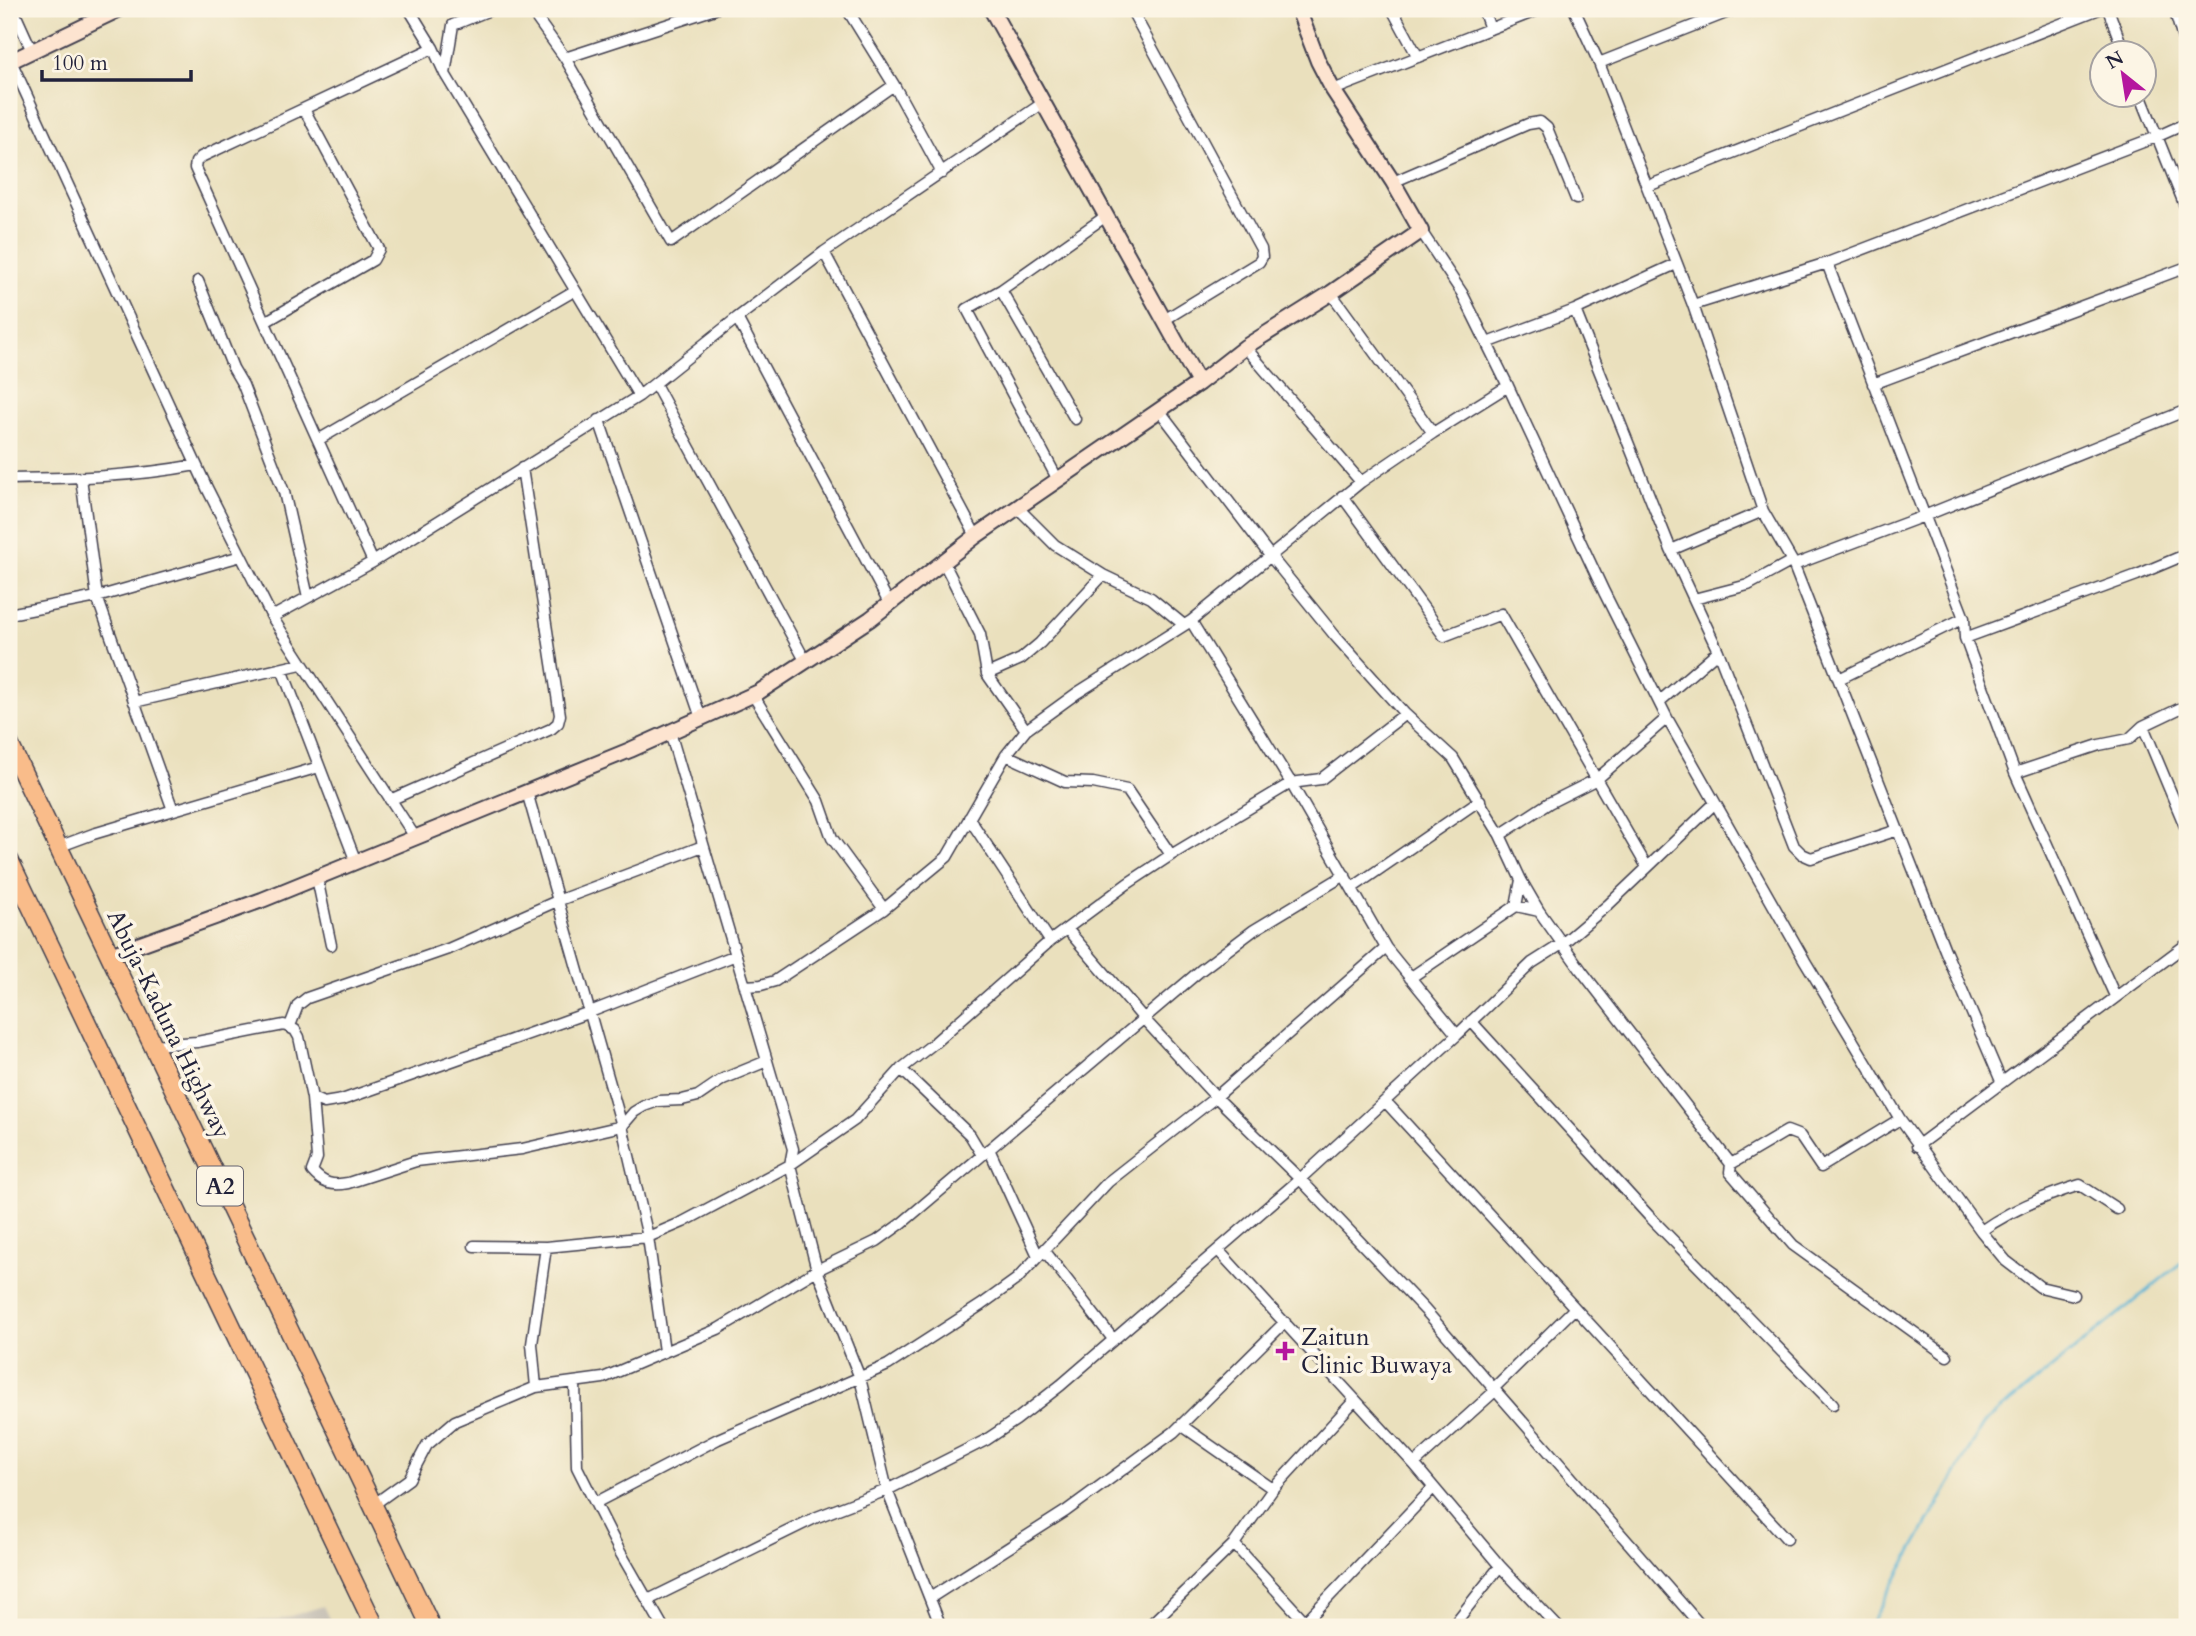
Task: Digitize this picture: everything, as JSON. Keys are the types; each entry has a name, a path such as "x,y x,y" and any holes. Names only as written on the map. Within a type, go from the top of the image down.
{"highway":[{"name":"Abuja-Kaduna Highway","path":"9,744 431,1627"},
{"name":"A2","path":"9,860 376,1627"}],"street":[{"path":"13,9 32,51"},
{"path":"120,9 10,62 196,465 272,617 415,838"},
{"path":"409,9 445,74 639,396"},
{"path":"445,74 453,25 492,9"},
{"path":"530,9 565,58 671,242 894,85"},
{"path":"565,58 715,9"},
{"path":"847,9 894,85 942,173"},
{"path":"991,9 1199,383"},
{"path":"1130,9 1261,249 1262,257 1259,262 1164,320"},
{"path":"1298,9 1318,61 1333,90 1462,293 1667,718 1714,804 1900,1119 1917,1146 2006,1261 2040,1287 2074,1295"},
{"path":"1392,9 1418,57"},
{"path":"1483,9 1490,29"},
{"path":"1333,90 1541,9"},
{"path":"1574,9 1599,63 1693,305 1763,511 1793,563 1945,950 2001,1081"},
{"path":"1599,63 1736,9"},
{"path":"1648,186 2099,9"},
{"path":"2108,9 2119,38"},
{"path":"2174,9 2187,52"},
{"path":"373,562 195,168 201,157 433,48"},
{"path":"272,617 373,562 639,396 737,317 824,252 1043,103"},
{"path":"2145,108 2187,211"},
{"path":"265,322 373,260 379,249 304,109"},
{"path":"1393,182 1528,124 1540,122 1547,128 1576,199"},
{"path":"1693,305 1827,263 2156,137 2187,122"},
{"path":"1058,480 967,309 1001,290 1106,216"},
{"path":"110,955 317,878 670,733 753,695 890,605 976,536 1199,383 1245,347 1331,293 1421,231"},
{"path":"824,252 976,536"},
{"path":"1827,263 1964,618 1965,638 2015,773 2115,996"},
{"path":"1487,343 1575,310 1676,264"},
{"path":"1872,384 2187,267"},
{"path":"198,281 233,368 243,385 284,492 308,597"},
{"path":"1001,290 1075,419"},
{"path":"318,440 574,291"},
{"path":"1331,293 1433,433"},
{"path":"1575,310 1671,550 1718,651 1794,846 1811,858 1898,830"},
{"path":"737,317 890,605"},
{"path":"1245,347 1361,482"},
{"path":"655,384 806,662"},
{"path":"745,986 775,981 884,909 947,858 1006,755 1026,730 1077,693 1187,623 1361,482 1508,386"},
{"path":"1159,410 1271,557 1336,636 1405,714 1453,758 1500,835 1539,911 1731,1164 1730,1172 1793,1245 1947,1356"},
{"path":"1695,598 1748,585 1793,563 1924,516 2187,410"},
{"path":"599,420 701,718"},
{"path":"9,479 149,474 196,465"},
{"path":"390,800 551,729 558,723 560,715 522,468"},
{"path":"81,478 97,597 173,810"},
{"path":"1342,496 1444,636 1501,614 1647,867"},
{"path":"1018,508 1055,545 1103,575 1151,598 1187,623 1291,783 1386,948 1457,1035"},
{"path":"1671,550 1763,511"},
{"path":"1965,638 2187,554"},
{"path":"9,614 97,597 241,556"},
{"path":"943,561 980,634 988,674 1026,730"},
{"path":"988,674 1021,659 1040,643 1103,575"},
{"path":"1839,679 1964,618"},
{"path":"1659,702 1718,651"},
{"path":"134,702 301,664"},
{"path":"282,669 356,862"},
{"path":"753,695 819,801 832,838 884,909"},
{"path":"2015,773 2099,745 2129,739 2143,726 2187,705"},
{"path":"474,1246 545,1247 648,1237 683,1222 790,1165 856,1120 901,1069 1050,941 1171,855 1291,783 1321,779 1405,714"},
{"path":"1500,835 1549,803 1597,779 1667,718"},
{"path":"2143,726 2187,831"},
{"path":"670,733 793,1149 790,1165 817,1270 860,1378 887,1490 941,1627"},
{"path":"1006,755 1065,782 1093,783 1127,790 1171,855"},
{"path":"58,847 93,834 319,767"},
{"path":"527,792 622,1126 648,1237 664,1351"},
{"path":"1352,888 1480,800"},
{"path":"648,1600 817,1517 887,1490 986,1440 1016,1420 1300,1179 1532,963 1562,944 1608,905 1714,804"},
{"path":"969,818 1050,941"},
{"path":"290,1026 298,1005 307,998 448,949 557,901 703,846"},
{"path":"373,1505 409,1479 427,1445 455,1421 536,1387 603,1378 718,1329 817,1270 877,1241 902,1223 1201,970 1254,930 1345,875"},
{"path":"317,878 331,945"},
{"path":"1410,978 1516,906 1521,880"},
{"path":"1516,906 1539,911"},
{"path":"1067,929 1144,1019 1216,1097 1300,1179 1425,1310 1702,1627"},
{"path":"1917,1146 2187,944"},
{"path":"595,1503 718,1439 888,1365 981,1305 1017,1279 1108,1182 1216,1097 1386,948"},
{"path":"312,1098 324,1103 342,1100 590,1012 736,955"},
{"path":"1471,1021 1649,1216 1833,1404"},
{"path":"152,1045 197,1042 290,1026 299,1037 312,1098 317,1158 312,1171 327,1184 336,1185 348,1184 416,1161 522,1149 622,1126 634,1112 644,1106 658,1101 698,1096 723,1079 767,1061"},
{"path":"901,1069 985,1152 1041,1253 1113,1339"},
{"path":"1385,1101 1787,1539"},
{"path":"1731,1164 1787,1132 1800,1136 1821,1167 1900,1119"},
{"path":"1981,1231 2005,1214 2041,1196 2080,1185 2117,1209"},
{"path":"536,1387 532,1344 545,1247"},
{"path":"1218,1250 1356,1400 1500,1566 1558,1627"},
{"path":"1413,1464 1494,1390 1575,1308"},
{"path":"930,1598 1066,1511 1181,1425 1284,1322"},
{"path":"575,1382 577,1467 663,1627"},
{"path":"1148,1627 1234,1544 1273,1489 1356,1400"},
{"path":"1181,1425 1273,1489"},
{"path":"1234,1544 1308,1625 1433,1488"},
{"path":"1451,1627 1500,1566"}],"shaded area":[{"path":"323,1606 333,1627 43,1627 278,1620"}],"waterway":[{"path":"1869,1627 1984,1423 2187,1258"}],"place":[{"name":"Zaitun Clinic Buwaya","path":"1285,1351"}]}
